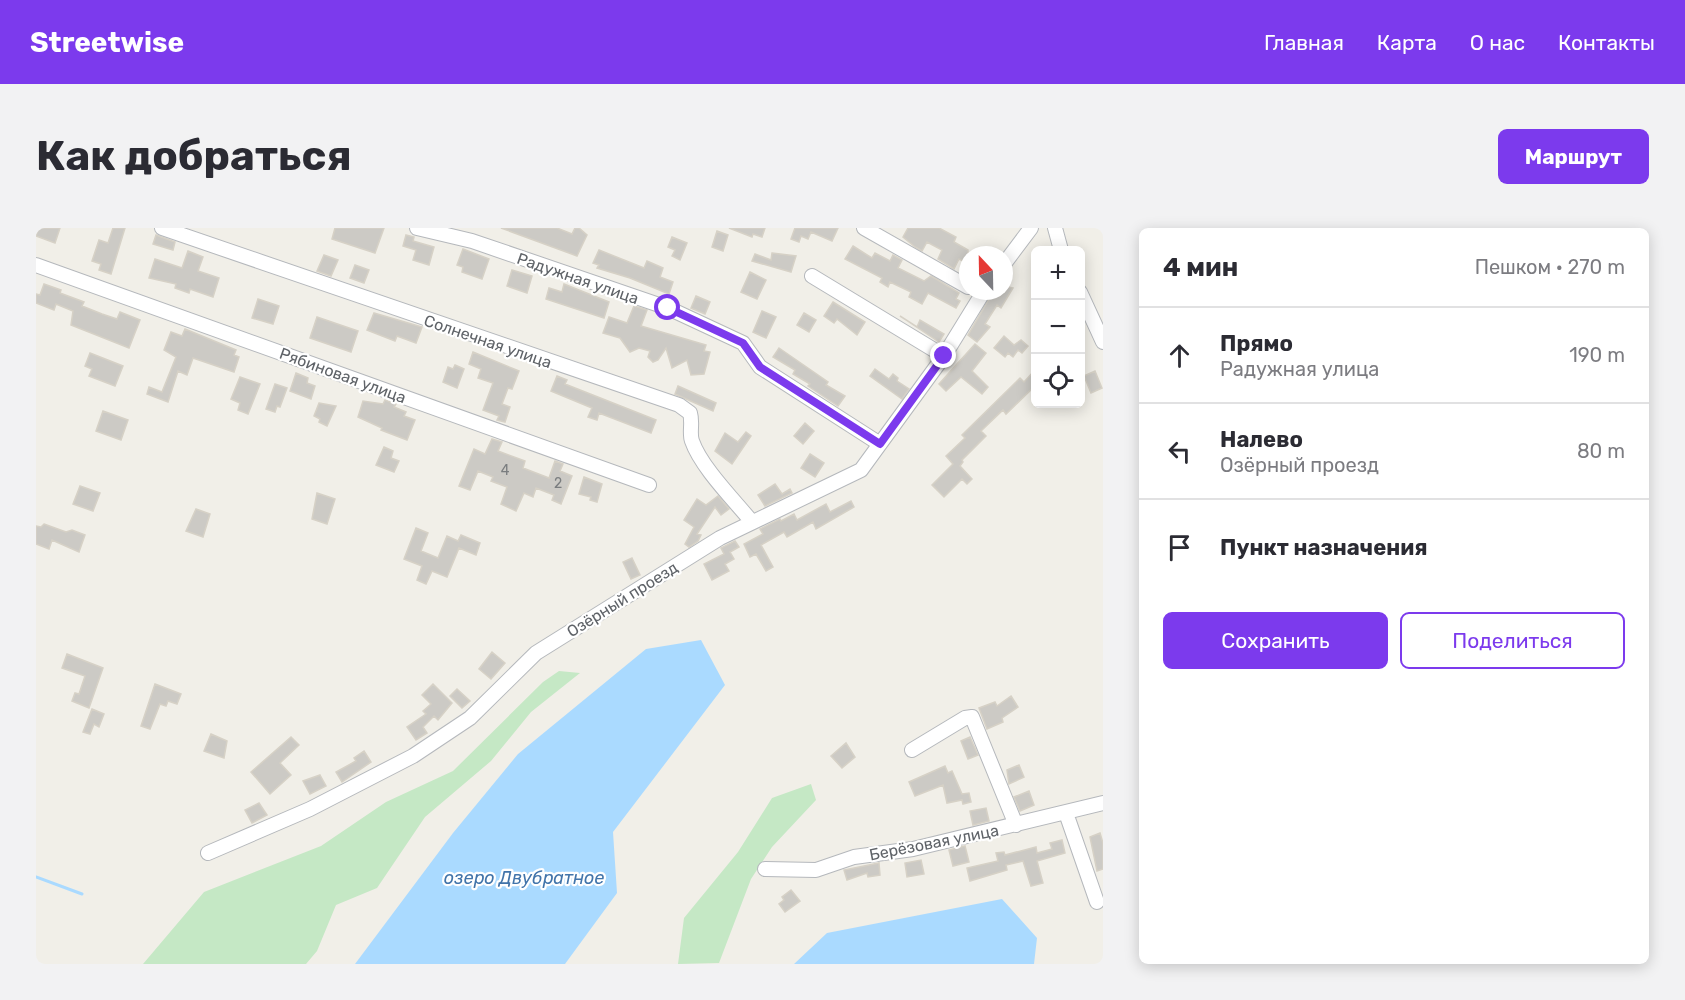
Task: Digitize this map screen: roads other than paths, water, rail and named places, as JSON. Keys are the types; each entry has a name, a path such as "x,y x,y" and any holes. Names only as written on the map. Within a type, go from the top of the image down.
{"street":[{"name":"Солнечная улица","path":"162,228 679,405 690,413 693,423 691,438 696,452 752,522"},
{"name":"Радужная улица","path":"417,228 472,241 668,308 743,343 760,367 880,444"},
{"path":"864,228 959,282"},
{"path":"1054,228 1060,246"},
{"path":"1013,248 1024,229"},
{"name":"Рябиновая улица","path":"36,266 649,485"},
{"path":"812,276 944,356"},
{"name":"Озёрный проезд","path":"208,853 310,810 413,756 470,718 536,653 720,538 861,470 944,356 976,300"},
{"path":"1085,300 1100,325 1103,342"},
{"path":"912,750 965,718 972,717 1016,825"},
{"name":"Берёзовая улица","path":"765,869 816,870 854,857 912,849 1103,803"},
{"path":"1066,813 1096,902"}],"water":[{"name":"озеро Двубратное","path":"701,640 725,685 613,832 617,893 565,964 355,964 453,833 518,754 646,649"},
{"path":"1002,899 1037,938 1034,964 794,964 827,933"}],"waterway":[{"path":"36,877 82,894"}]}
